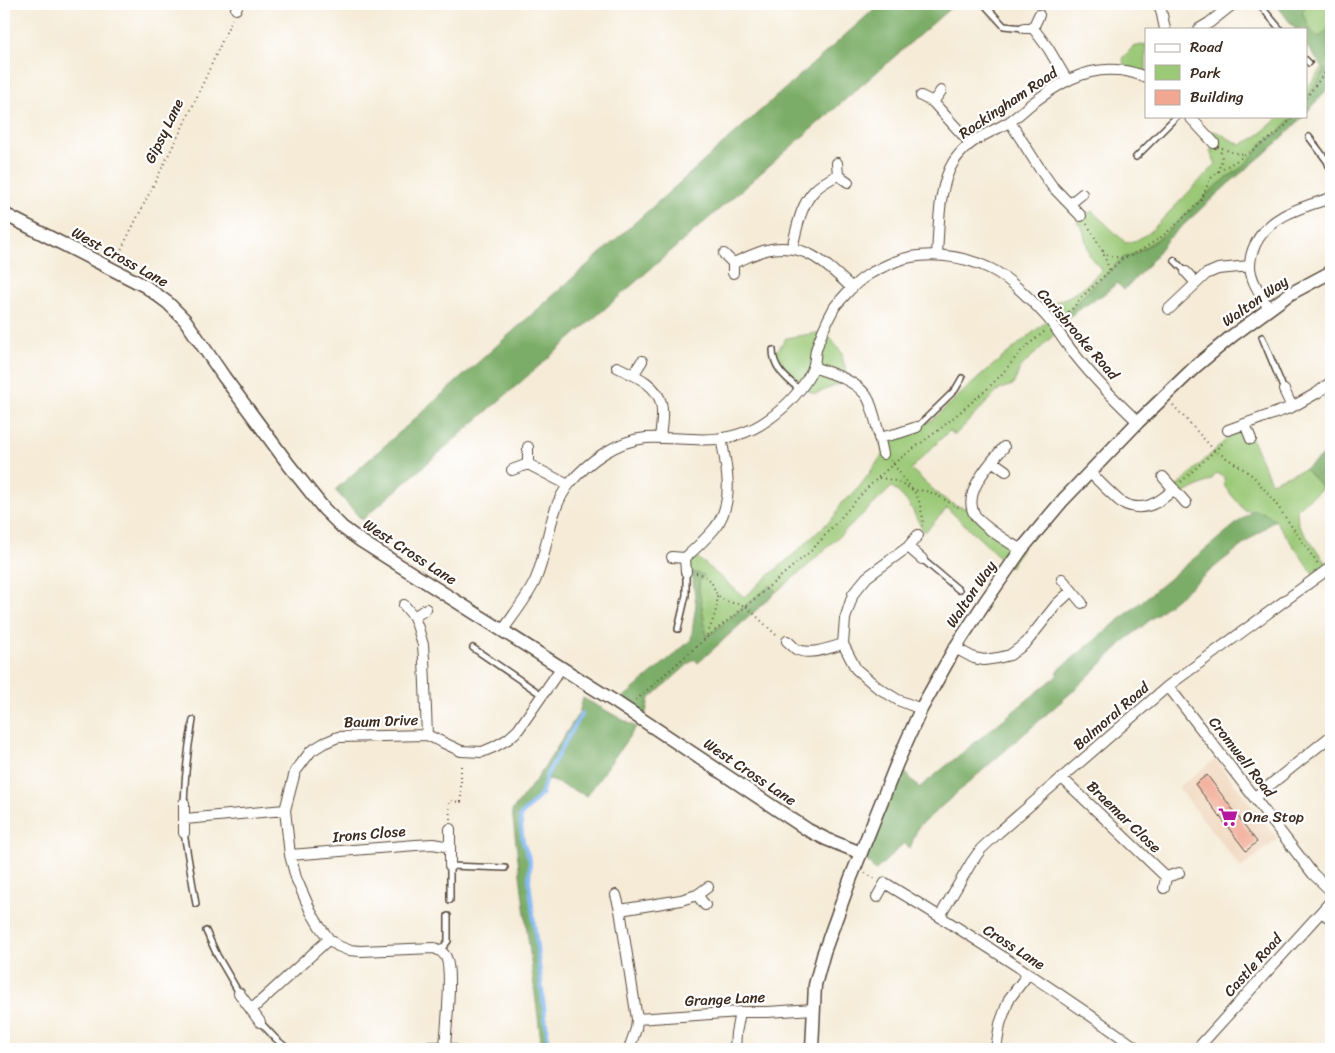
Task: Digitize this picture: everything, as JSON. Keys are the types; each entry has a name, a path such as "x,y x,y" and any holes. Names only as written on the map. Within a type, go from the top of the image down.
{"street":[{"path":"1158,4 1165,28"},
{"path":"1201,28 1233,4"},
{"path":"1039,15 1029,28 1048,48 1067,80"},
{"name":"Rockingham Road","path":"938,255 943,191 954,162 970,143 1010,122 1030,105 1067,80 1086,73 1102,70 1117,70 1145,77"},
{"path":"933,102 942,91"},
{"path":"921,96 933,102 970,143"},
{"path":"1195,118 1214,143"},
{"path":"1010,122 1052,186 1081,216"},
{"path":"837,163 838,175"},
{"path":"838,175 848,182"},
{"path":"792,248 804,206 810,196 824,182 838,175"},
{"path":"1070,204 1082,194"},
{"path":"1269,309 1254,282 1250,266 1252,252 1259,236 1270,224 1293,211 1331,198"},
{"name":"West Cross Lane","path":"4,214 144,286 168,303 186,320 224,377 289,465 324,509 342,527 361,541 623,707 808,830 861,853"},
{"path":"724,254 733,268 765,250 780,248 801,250 821,260 852,288"},
{"name":"Carisbrooke Road","path":"503,630 535,581 555,510 568,486 594,459 625,444 645,438 695,440 738,435 770,418 788,403 813,367 816,349 835,307 859,280 903,258 938,255 961,259 992,269 1016,287 1053,324 1076,356 1109,394 1138,422"},
{"path":"1169,309 1206,274 1218,269 1250,266"},
{"path":"1186,272 1196,283"},
{"name":"Walton Way","path":"812,1049 815,985 824,952 855,868 920,709 955,648 985,602 1021,550 1063,500 1138,422 1195,367 1232,336 1288,295 1331,272"},
{"path":"633,375 642,361"},
{"path":"617,366 648,384 655,391 661,402 660,438"},
{"path":"813,367 834,374 853,384 866,394 870,402 883,454"},
{"path":"1228,430 1292,407 1317,393 1331,382"},
{"path":"1284,390 1292,407"},
{"path":"1245,424 1251,439"},
{"path":"879,438 917,427"},
{"path":"686,572 685,558 716,527 724,511 728,492 727,470 721,438"},
{"path":"528,447 528,464"},
{"path":"1004,447 982,473 976,484 972,509 975,516 982,523 1021,550"},
{"path":"992,460 1006,471"},
{"path":"512,470 528,464 568,486"},
{"path":"1089,472 1120,502 1133,506 1144,507 1155,504 1174,489"},
{"path":"1163,477 1186,503"},
{"path":"918,535 908,546 867,577 853,594 845,619 843,644 856,669 877,687 898,700 920,709"},
{"path":"908,546 922,559"},
{"path":"672,557 685,558"},
{"name":"Balmoral Road","path":"940,916 971,862 981,849 998,833 1168,686 1328,570"},
{"path":"1062,579 1082,603"},
{"path":"955,648 974,658 984,660 1010,655 1026,644 1056,605 1071,591"},
{"path":"404,605 414,618 423,645 427,735"},
{"path":"414,618 426,609"},
{"path":"787,641 802,651 821,650 843,644"},
{"name":"Baum Drive","path":"441,950 434,948 348,950 338,946 329,939 320,927 302,894 290,855 286,810 295,772 311,751 338,737 427,735 461,751 482,752 508,740 518,730 561,668"},
{"name":"Cromwell Road","path":"1168,686 1313,874 1331,891"},
{"path":"1255,797 1331,736"},
{"name":"Braemar Close","path":"1062,778 1166,877"},
{"path":"184,803 184,833"},
{"path":"185,819 286,810"},
{"path":"450,828 450,866"},
{"name":"Irons Close","path":"290,855 433,844 450,847"},
{"path":"1164,888 1166,877 1179,873"},
{"path":"877,897 885,883"},
{"name":"Cross Lane","path":"885,883 940,916 1138,1049"},
{"path":"620,910 681,900 696,894 708,886"},
{"path":"696,894 704,905"},
{"path":"616,895 637,1019 636,1029 629,1049"},
{"name":"Castle Road","path":"1196,1049 1331,901"},
{"path":"1321,912 1331,919"},
{"path":"251,1010 329,939"},
{"path":"426,1047 450,1048 448,964 441,950"},
{"path":"996,1049 1000,1024 1010,999 1028,974"},
{"path":"239,993 260,1022"},
{"name":"Grange Lane","path":"637,1019 813,1009"},
{"path":"735,1049 740,1012"}],"lane":[{"path":"984,4 1004,26 1029,28"},
{"path":"1259,4 1279,28"},
{"path":"1136,156 1174,118"},
{"path":"1309,138 1327,161 1331,171"},
{"path":"1174,260 1186,272"},
{"path":"1262,336 1284,390"},
{"path":"773,350 777,367 799,389"},
{"path":"917,427 955,390 962,378"},
{"path":"922,559 959,590"},
{"path":"678,629 686,595 686,572"},
{"path":"473,648 542,694"},
{"path":"184,803 185,779 193,720"},
{"path":"184,833 196,904"},
{"path":"450,900 450,866 506,868"},
{"path":"441,950 448,941 448,916"},
{"path":"206,931 217,955 239,993"},
{"path":"260,1022 288,1049"},
{"path":"397,1049 426,1047"}],"path":[{"name":"Gipsy Lane","path":"111,269 191,110 237,6"},
{"path":"1308,95 1331,67"},
{"path":"1102,250 1109,256 1123,258 1130,256 1164,235 1201,200 1210,179 1282,130 1291,118"},
{"path":"1214,143 1228,151 1247,154"},
{"path":"1214,143 1221,151 1222,158 1218,172"},
{"path":"1081,216 1090,227 1110,271"},
{"path":"623,707 634,702 706,637 812,550 867,488 894,463 940,429 988,389 1023,350 1072,309 1123,258"},
{"path":"1165,396 1214,450 1254,476 1328,570"},
{"path":"1174,489 1230,436 1228,430"},
{"path":"894,463 902,478 914,491 919,501 923,519 918,535"},
{"path":"879,478 893,480 914,491 928,491 956,506 972,509"},
{"path":"686,572 704,575 711,581 717,595 718,605 706,637"},
{"path":"717,595 725,601 746,606 784,643 787,641"},
{"path":"450,828 450,801 461,802 461,751"},
{"path":"855,868 885,883"}],"shaded area":[{"path":"1215,759 1278,839 1241,868 1178,787"}],"green space":[{"path":"880,4 955,4 362,520 335,490"},
{"path":"1276,4 1331,4 1331,79 1325,72 1308,95 1308,87 1323,68 1308,34 1308,28 1305,28"},
{"path":"1276,4 1307,4 1302,12 1312,32 1319,37 1331,27 1331,64 1326,71 1331,79 1331,85 1308,111 1308,95 1325,71 1308,48 1308,28 1294,28"},
{"path":"1145,44 1145,77 1124,71 1123,57 1133,47"},
{"path":"1279,118 1291,118 1282,130 1262,144 1242,167 1214,188 1164,235 1130,256 1123,258 1072,309 1053,324 1058,331 1021,367 1013,385 1000,389 955,435 949,431 911,469 940,496 956,506 972,509 1021,550 1010,567 947,508 925,532 909,504 892,487 804,569 776,592 770,586 707,637 699,590 699,573 686,572 691,552 744,597 835,516 841,503 851,496 863,482 883,454 879,438 909,430 932,420 985,372 1048,320 1042,312 1053,303 1070,296 1085,286 1102,270 1090,257 1083,230 1077,222 1092,211 1126,243 1137,240 1150,232 1216,164 1210,152 1214,143 1207,135 1214,131 1241,145 1256,137"},
{"path":"1291,118 1302,118 1275,145 1228,184 1167,240 1148,265 1124,290 1117,283 1055,328 1053,324 1072,309 1123,258 1140,251 1164,235 1214,188 1242,167 1262,144 1282,130"},
{"path":"816,333 828,335 842,353 848,374 847,381 815,394 788,380 773,357 786,338"},
{"path":"1245,424 1271,482 1305,469 1323,488 1297,510 1298,525 1330,568 1316,578 1275,520 1267,514 1244,510 1225,487 1224,477 1217,473 1211,480 1180,495 1174,489 1230,436 1228,430"},
{"path":"1331,449 1331,482 1323,488 1305,469"},
{"path":"1253,510 1267,514 1275,520 1128,638 1073,691 918,827 910,848 904,843 875,871 861,853 897,763 919,788 1058,675 1056,672"},
{"path":"692,573 704,575 699,582 699,590 707,637 771,585 776,592 698,663 694,659 649,699 644,721 617,703 691,640 696,604"},
{"path":"583,698 636,727 587,796 546,778 541,795 520,816 523,842 530,861 529,881 549,1049 542,1049 512,811 539,776 579,713"}],"building":[{"path":"1207,775 1257,842 1246,851 1195,784"}],"waterway":[{"path":"549,1049 529,881 530,861 523,842 520,816 541,795 547,774 582,713"}],"place":[{"name":"One Stop","path":"1228,817"}]}
